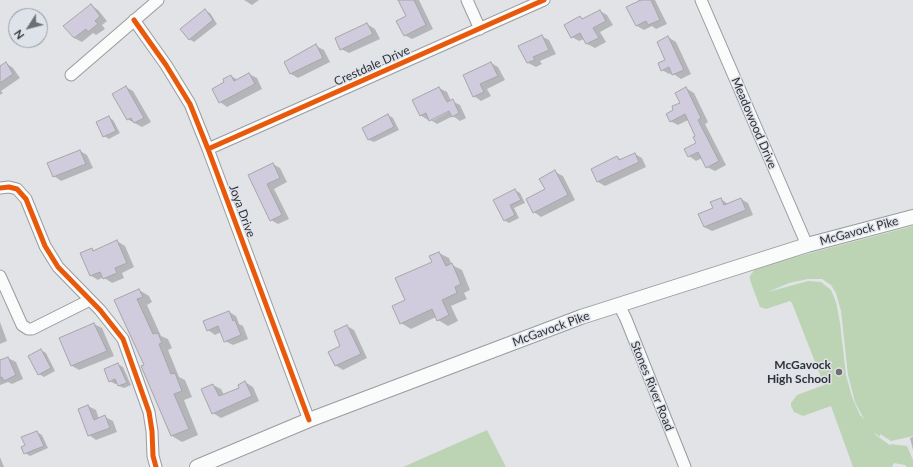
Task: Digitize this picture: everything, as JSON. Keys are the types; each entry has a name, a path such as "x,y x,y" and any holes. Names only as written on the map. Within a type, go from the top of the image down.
{"main road":[{"name":"McGavock Pike","path":"197,467 308,420 581,317 807,245 913,217"}],"street":[{"path":"71,75 158,0"},
{"path":"467,0 480,28"},
{"name":"Crestdale Drive","path":"208,149 544,0"},
{"name":"Meadowood Drive","path":"702,0 807,245"},
{"name":"Joya Drive","path":"134,20 166,64 190,104 308,420"},
{"path":"0,188 9,187 16,189 26,199 45,246 58,267 100,310 123,339 149,412 153,456 156,467"},
{"path":"0,276 22,325 28,329 32,329 90,300"},
{"name":"Stones River Road","path":"619,305 626,319 685,467"}],"green space":[{"name":"McGavock High School","path":"913,226 913,436 891,441 880,434 880,437 874,432 877,436 891,446 890,444 907,446 913,460 913,467 907,467 905,465 894,463 892,467 853,467 831,406 803,416 794,412 791,403 797,395 824,385 792,303 790,301 766,309 760,307 750,280 750,276 755,269 776,262","holes":["808,279 822,279 831,285 836,293 841,311 848,375 855,402 864,419 860,415 852,397 846,375 840,323 836,302 831,290 821,282 808,281 768,292 789,283"]},
{"path":"487,430 506,467 403,467"}],"building":[{"path":"398,0 414,0 426,25 404,36 396,21 406,16"},
{"path":"641,0 651,0 660,20 648,25 646,21 636,26 626,7"},
{"path":"91,4 100,16 95,21 98,24 88,32 86,29 74,38 63,26"},
{"path":"205,9 213,20 189,40 180,29"},
{"path":"600,10 606,21 593,28 599,38 586,44 580,33 571,38 564,25 580,16 582,19"},
{"path":"367,23 373,34 340,50 335,38"},
{"path":"542,35 549,50 533,57 535,60 527,63 518,46"},
{"path":"668,36 684,70 672,75 669,67 661,71 658,63 665,60 657,42"},
{"path":"316,44 323,58 290,74 284,62"},
{"path":"6,62 13,74 0,83 0,66"},
{"path":"491,62 498,76 480,84 484,92 473,97 463,75"},
{"path":"249,73 255,84 219,103 212,89 224,82 223,79 231,75 234,81"},
{"path":"126,86 144,118 134,123 131,118 127,120 112,94"},
{"path":"439,87 447,102 453,99 459,113 452,117 449,111 429,121 426,113 420,116 412,100"},
{"path":"686,87 701,118 698,120 719,161 706,168 698,152 688,157 684,149 696,143 693,137 695,136 685,114 670,122 666,114 673,110 672,106 680,103 675,93"},
{"path":"388,114 394,127 368,140 362,128"},
{"path":"109,116 116,131 103,137 96,122"},
{"path":"80,150 86,164 53,177 47,163"},
{"path":"635,153 639,162 597,182 591,169 617,156 619,160"},
{"path":"273,163 280,178 267,184 282,215 270,221 248,175"},
{"path":"555,170 568,195 533,213 526,199 545,189 539,179"},
{"path":"515,189 521,200 510,205 515,215 504,221 493,200"},
{"path":"721,198 724,205 741,198 746,210 704,227 698,214 713,208 710,202"},
{"path":"117,240 127,263 115,268 117,273 103,279 100,272 90,276 80,253 92,248 93,251"},
{"path":"439,252 446,266 452,263 461,284 455,287 457,293 442,300 449,315 437,321 432,309 400,324 392,306 405,300 395,278 432,262 429,256"},
{"path":"139,289 143,297 137,299 153,334 158,333 162,343 159,344 171,374 175,373 182,391 174,394 189,429 171,436 141,366 144,365 114,300"},
{"path":"229,311 233,321 235,320 241,335 224,342 218,326 207,331 203,321"},
{"path":"94,323 107,351 71,366 59,338"},
{"path":"347,325 361,354 335,366 328,352 340,346 334,331"},
{"path":"41,349 51,368 38,375 28,356"},
{"path":"8,357 16,375 4,381 2,377 0,378 0,360"},
{"path":"118,363 127,383 118,386 115,379 109,382 104,369"},
{"path":"245,381 252,396 212,414 201,389 213,384 219,396 239,388 238,385"},
{"path":"88,405 94,420 105,415 110,428 88,436 78,409"},
{"path":"37,431 44,446 24,454 21,447 25,445 21,437"}],"cycle path":[{"path":"208,149 544,0"},
{"path":"134,20 166,65 190,104 309,420"},
{"path":"0,188 9,187 17,189 26,199 45,246 58,267 100,310 123,339 149,412 152,431 153,456 156,467"}],"place":[{"name":"McGavock High School","path":"839,372"}]}
